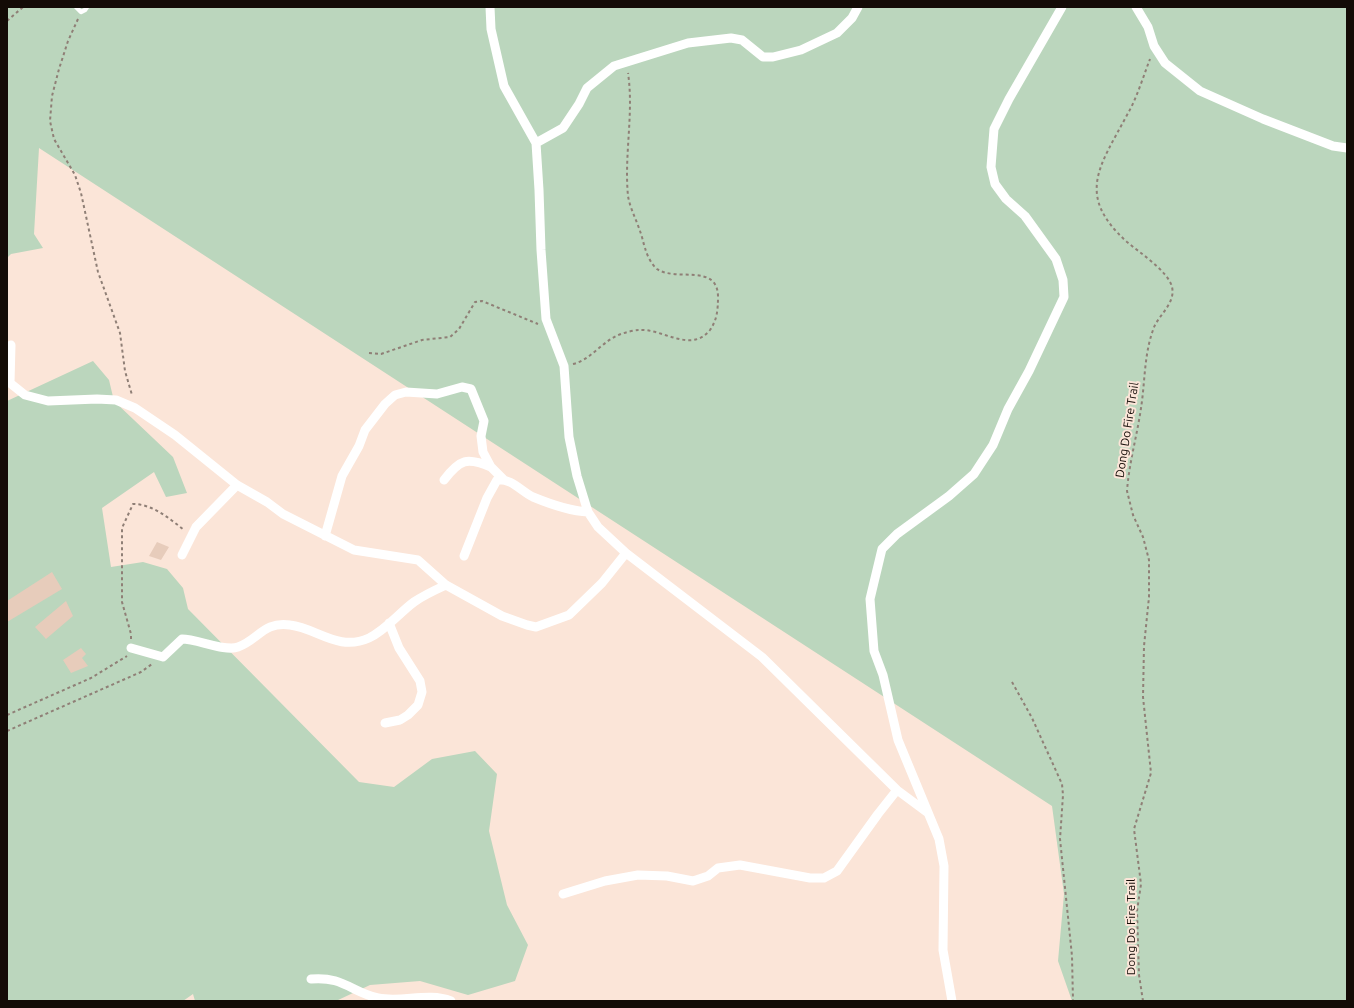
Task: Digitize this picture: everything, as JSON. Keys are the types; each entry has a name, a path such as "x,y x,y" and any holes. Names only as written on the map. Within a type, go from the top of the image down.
{"street":[{"path":"490,7 491,29 504,86 536,144 546,319 564,366 569,437 577,476 588,512 598,527 626,553 762,657 897,790 928,814"},
{"path":"536,144 562,128 580,104 587,88 614,66 688,43 731,38 742,40 763,57 773,57 801,50 837,33 852,18 858,7"},
{"path":"952,1001 943,950 944,866 939,839 898,740 883,675 874,651 870,599 882,549 897,534 949,496 974,474 989,451 1008,409 1048,333 1064,297 1063,280 1056,260 1046,243 1024,216 1006,199 995,184 991,167 994,128 1009,98 1062,7"},
{"path":"1136,7 1148,27 1154,46 1165,63 1200,91 1263,119 1332,146 1347,148"},
{"path":"11,345 10,382 25,395 48,401 97,399 116,400 135,408 175,435 237,485 267,502 283,514 354,550 418,560 446,585 502,616 527,625 536,627 569,615 602,583 626,553"},
{"path":"325,536 342,476 373,417 395,396 406,392 437,394 462,386 471,389 484,421 481,436 483,452 491,467 504,480 546,502 578,512 588,512"},
{"path":"444,480 452,470 465,460 476,461 491,467"},
{"path":"464,556 493,486 497,480 504,480"},
{"path":"182,555 193,537 196,527 237,485"},
{"path":"131,648 163,657 182,639 190,639 231,648 238,647 275,625 291,625 333,640 350,642 369,638 415,602 446,585"},
{"path":"385,722 400,720 408,715 418,705 422,692 420,681 399,648 390,623"},
{"path":"563,894 578,888 638,875 667,876 694,881 708,876 718,868 740,865 810,878 824,878 838,871 878,814 897,790"},
{"path":"311,980 324,978 343,982 379,998 441,997 451,1001"}],"lane":[{"path":"76,7 81,12 87,7"}],"path":[{"path":"7,21 23,7"},
{"path":"81,12 68,41 59,69 52,96 50,121 54,139 75,174 81,193 98,272 120,333 126,371 135,408"},
{"name":"Dong Do Fire Trail","path":"1143,1001 1139,974 1137,911 1141,884 1134,829 1151,773 1144,697 1144,646 1149,597 1149,560 1143,537 1133,515 1126,491 1153,329 1170,301 1172,287 1165,274 1119,235 1102,214 1095,192 1096,181 1102,164 1111,142 1128,114 1154,46"},
{"path":"564,366 577,363 606,342 621,334 639,330 655,332 686,341 696,340 706,334 716,321 718,295 717,286 713,280 703,276 681,274 658,269 652,264 645,248 628,198 627,158 629,102 626,63"},
{"path":"369,353 381,354 422,340 450,337 460,329 475,302 482,301 550,330"},
{"path":"7,715 91,678 126,658 131,648 132,634 122,602 122,528 132,504 144,504 168,518 193,537"},
{"path":"7,732 140,672 163,657"},
{"path":"1012,682 1032,718 1062,784 1063,795 1060,839 1072,956 1073,1001"}],"green space":[{"path":"7,7 1347,7 1347,1001 1072,1001 1058,961 1064,894 1052,806 39,148 34,234 43,248 11,254 7,258"},
{"path":"93,361 109,380 114,401 173,457 187,493 166,497 154,472 102,508 111,567 143,562 167,569 183,588 188,609 359,782 394,787 432,759 475,751 497,774 489,831 507,905 528,945 515,981 468,995 420,981 370,985 336,1001 195,1001 193,994 183,1001 7,1001 7,401"}],"building":[{"path":"157,542 169,547 161,560 149,556"},
{"path":"52,572 62,589 7,622 7,601"},
{"path":"66,601 73,616 46,639 35,627"},
{"path":"81,648 86,654 82,658 88,666 71,673 63,660"}]}
